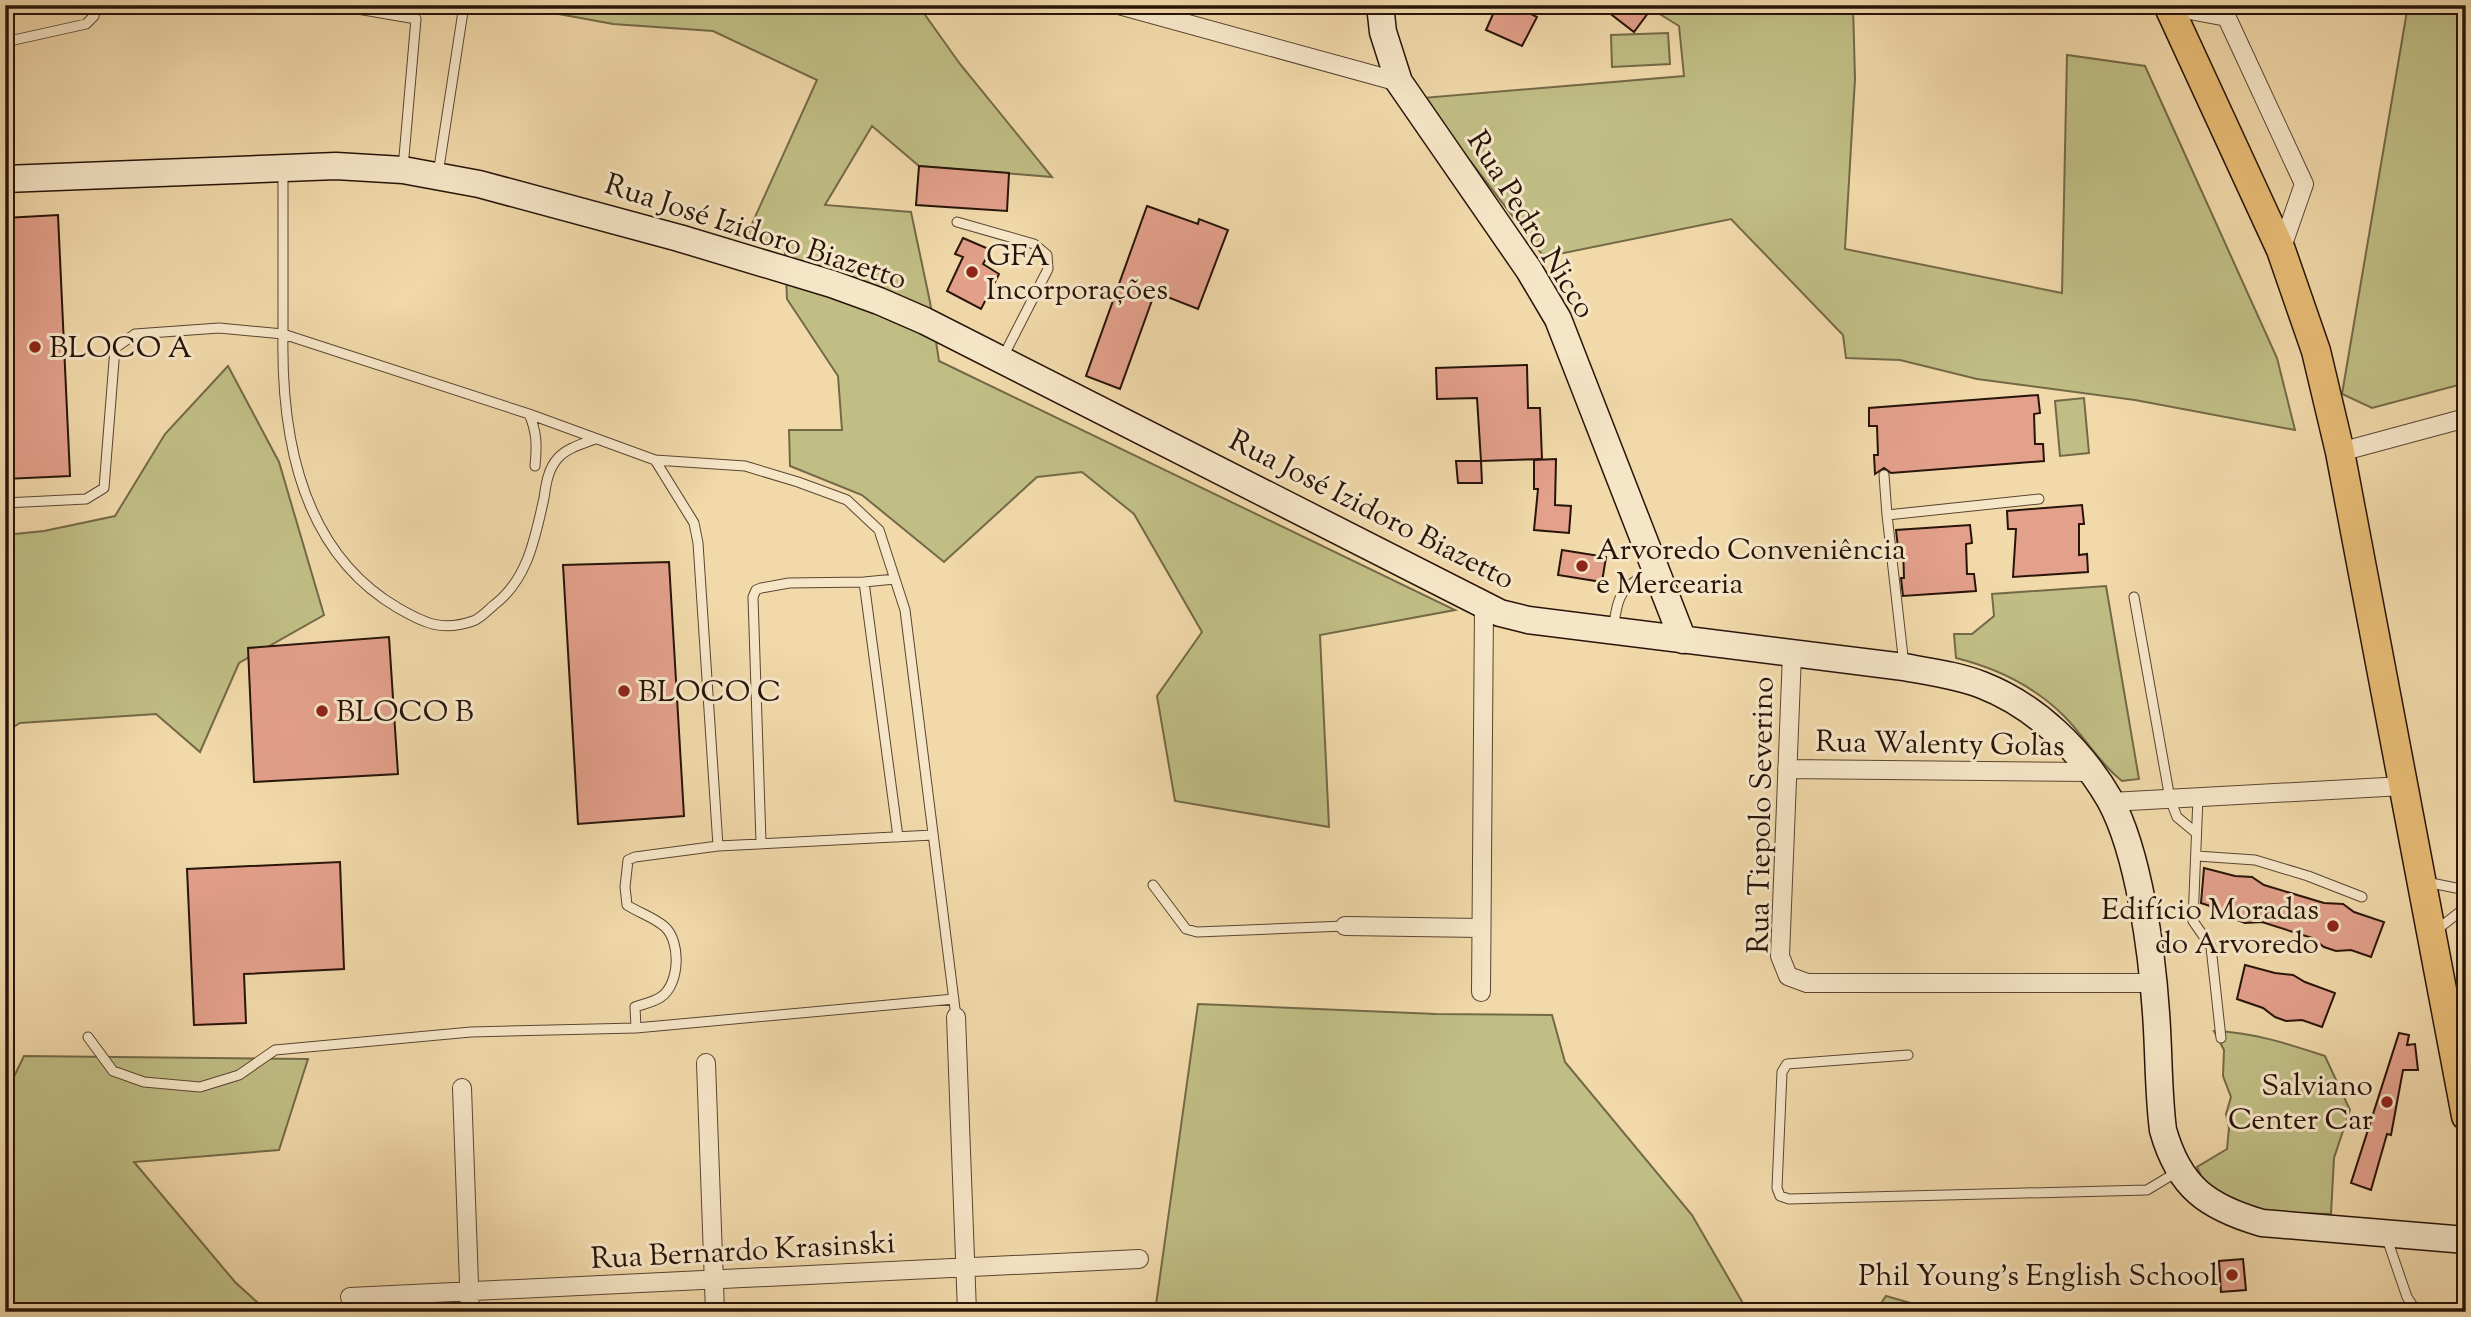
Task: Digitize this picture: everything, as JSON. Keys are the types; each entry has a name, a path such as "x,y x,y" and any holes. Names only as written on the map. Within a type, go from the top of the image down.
{"main road":[{"path":"2168,5 2281,250 2316,351 2340,452 2466,1116"}],"street":[{"path":"1119,5 1399,82"},
{"name":"Rua Pedro Nicco","path":"1380,5 1384,32 1399,82 1542,291 1572,353 1683,640"},
{"path":"2168,5 2224,11 2304,184 2281,250"},
{"name":"Rua José Izidoro Biazetto","path":"5,179 336,166 438,175 501,190 633,225 832,284 879,301 1002,359 1484,605 1515,617 1904,667 1972,681 2014,700 2044,721 2092,772 2111,802 2134,871 2149,946 2154,983 2163,1130 2178,1171 2212,1204 2237,1216 2287,1227 2466,1240"},
{"path":"2340,452 2466,418"},
{"path":"1480,992 1484,605"},
{"name":"Rua Tiepolo Severino","path":"1792,654 1780,956 1788,976 1807,984 2154,983"},
{"name":"Rua Walenty Golas","path":"1787,769 2092,772"},
{"path":"2111,802 2403,786"},
{"path":"1345,926 1481,928"},
{"path":"955,1008 967,1312"},
{"path":"706,1063 715,1312"},
{"path":"462,1088 470,1312"},
{"name":"Rua Bernardo Krasinski","path":"350,1297 1139,1259"}],"lane":[{"path":"5,42 86,24 94,16 97,5"},
{"path":"438,175 464,5"},
{"path":"352,8 416,19 403,170"},
{"path":"283,168 282,376 289,440 310,506 332,549 359,580 392,605 425,623 447,625 475,621 507,595 528,561 549,471 558,458 574,447 595,439"},
{"path":"957,222 1034,244 1047,255 1048,270 1002,359"},
{"path":"5,503 86,499 104,488 115,348 135,334 219,328 283,334 529,414 655,460 746,466 846,500 878,530 905,610 955,1008 636,1028 471,1032 275,1050 239,1075 200,1087 144,1082 113,1071 88,1037"},
{"path":"529,414 537,443 535,466"},
{"path":"655,460 694,523 698,543 718,846"},
{"path":"1884,475 1904,667"},
{"path":"1887,515 2039,499"},
{"path":"1613,631 1618,602 1628,586 1657,569"},
{"path":"761,842 753,597 756,590 789,583 895,579"},
{"path":"864,582 898,837"},
{"path":"2134,597 2170,799 2177,817 2195,832"},
{"path":"2197,797 2193,921 2211,947 2221,1038"},
{"path":"636,1028 635,1007 661,997 668,989 675,971 675,950 667,929 627,905 625,887 628,860 761,842 933,835"},
{"path":"2197,856 2255,860 2308,876 2362,897"},
{"path":"2421,881 2464,890 2466,906 2431,935"},
{"path":"1153,885 1186,929 1197,932 1345,926"},
{"path":"1908,1055 1787,1064 1782,1072 1777,1188 1780,1196 1789,1199 2147,1190 2178,1171"},
{"path":"2385,1234 2407,1297 2417,1312"}],"shaded area":[{"path":"543,5 918,5 960,64 1052,177 919,166 872,126 825,205 911,212 939,361 1455,610 1320,635 1329,827 1175,801 1157,696 1202,632 1134,514 1082,472 1037,477 944,562 862,495 790,466 789,430 842,430 838,376 787,299 785,250 746,237 817,80 713,31 613,24 548,12"},
{"path":"1645,5 1853,5 1855,79 1845,249 2062,293 2067,55 2145,66 2277,358 2295,430 2135,400 1977,379 1900,360 1846,358 1843,335 1731,219 1544,257 1422,98 1684,76 1679,26"},
{"path":"2408,5 2466,5 2466,383 2372,408 2342,394"},
{"path":"1668,33 1670,64 1612,67 1611,35"},
{"path":"228,366 279,462 324,615 239,663 200,752 156,714 20,723 5,732 5,535 44,531 115,516 165,434"},
{"path":"2084,398 2089,453 2060,456 2055,401"},
{"path":"2106,586 2139,779 2122,781 2064,716 2041,696 2000,673 1956,658 1954,634 1972,634 1994,616 1992,594"},
{"path":"1198,1004 1436,1014 1552,1015 1565,1062 1692,1215 1748,1312 1155,1312"},
{"path":"2214,1031 2256,1036 2325,1056 2350,1110 2334,1158 2331,1214 2257,1212 2206,1187 2197,1167 2227,1149 2229,1128 2226,1114 2231,1097 2223,1076 2224,1050"},
{"path":"24,1056 308,1059 279,1150 134,1162 235,1282 268,1312 5,1312 5,1095"},
{"path":"1886,1296 1935,1310 1935,1312 1875,1312"}],"building":[{"path":"1497,5 1512,5 1537,17 1522,46 1486,30"},
{"path":"1599,5 1654,5 1634,32"},
{"path":"919,166 1009,173 1007,211 916,205"},
{"path":"1147,206 1198,224 1199,219 1228,230 1198,309 1155,292 1120,389 1086,376"},
{"name":"BLOCO A","path":"58,215 70,476 5,479 5,218"},
{"name":"GFA Incorporações","path":"963,238 991,250 983,264 999,274 981,309 947,291 963,257 955,254"},
{"path":"1527,365 1528,408 1540,408 1542,459 1481,461 1477,398 1437,399 1436,368"},
{"path":"2038,395 2040,413 2034,414 2035,444 2043,444 2044,461 1891,473 1884,468 1875,474 1874,455 1878,455 1877,426 1869,426 1869,408"},
{"path":"1556,459 1555,505 1571,506 1569,533 1534,530 1538,489 1534,489 1534,460"},
{"path":"1456,461 1481,461 1482,483 1458,483"},
{"path":"2082,505 2084,524 2079,524 2079,555 2087,554 2088,572 2013,577 2016,529 2008,529 2007,511"},
{"path":"1970,525 1972,543 1966,544 1967,574 1974,574 1976,591 1903,596 1903,548 1898,548 1896,530"},
{"name":"Arvoredo Conveniência e Mercearia","path":"1562,550 1606,557 1602,582 1558,575"},
{"name":"BLOCO C","path":"669,562 684,816 578,824 563,565"},
{"name":"BLOCO B","path":"389,637 398,774 254,782 248,648"},
{"path":"340,862 344,969 244,974 246,1023 194,1025 187,869"},
{"path":"2204,868 2235,876 2252,877 2264,885 2324,903 2343,904 2354,912 2384,922 2371,957 2351,950 2336,951 2324,947 2312,938 2262,922 2245,923 2222,910 2201,903"},
{"name":"Edifício Moradas do Arvoredo","path":"2245,965 2293,975 2335,993 2322,1027 2302,1020 2286,1021 2263,1008 2237,999"},
{"name":"Salviano Center Car","path":"2399,1033 2409,1035 2407,1045 2415,1044 2418,1070 2403,1070 2391,1135 2387,1134 2371,1190 2351,1183"},
{"name":"Phil Young's English School","path":"2243,1259 2246,1290 2221,1292 2219,1261"}],"place":[{"name":"GFA Incorporações","path":"972,272"},
{"name":"BLOCO A","path":"35,347"},
{"name":"Arvoredo Conveniência e Mercearia","path":"1582,566"},
{"name":"BLOCO C","path":"624,691"},
{"name":"BLOCO B","path":"322,711"},
{"name":"Edifício Moradas do Arvoredo","path":"2333,926"},
{"name":"Salviano Center Car","path":"2387,1102"},
{"name":"Phil Young's English School","path":"2232,1275"}]}
